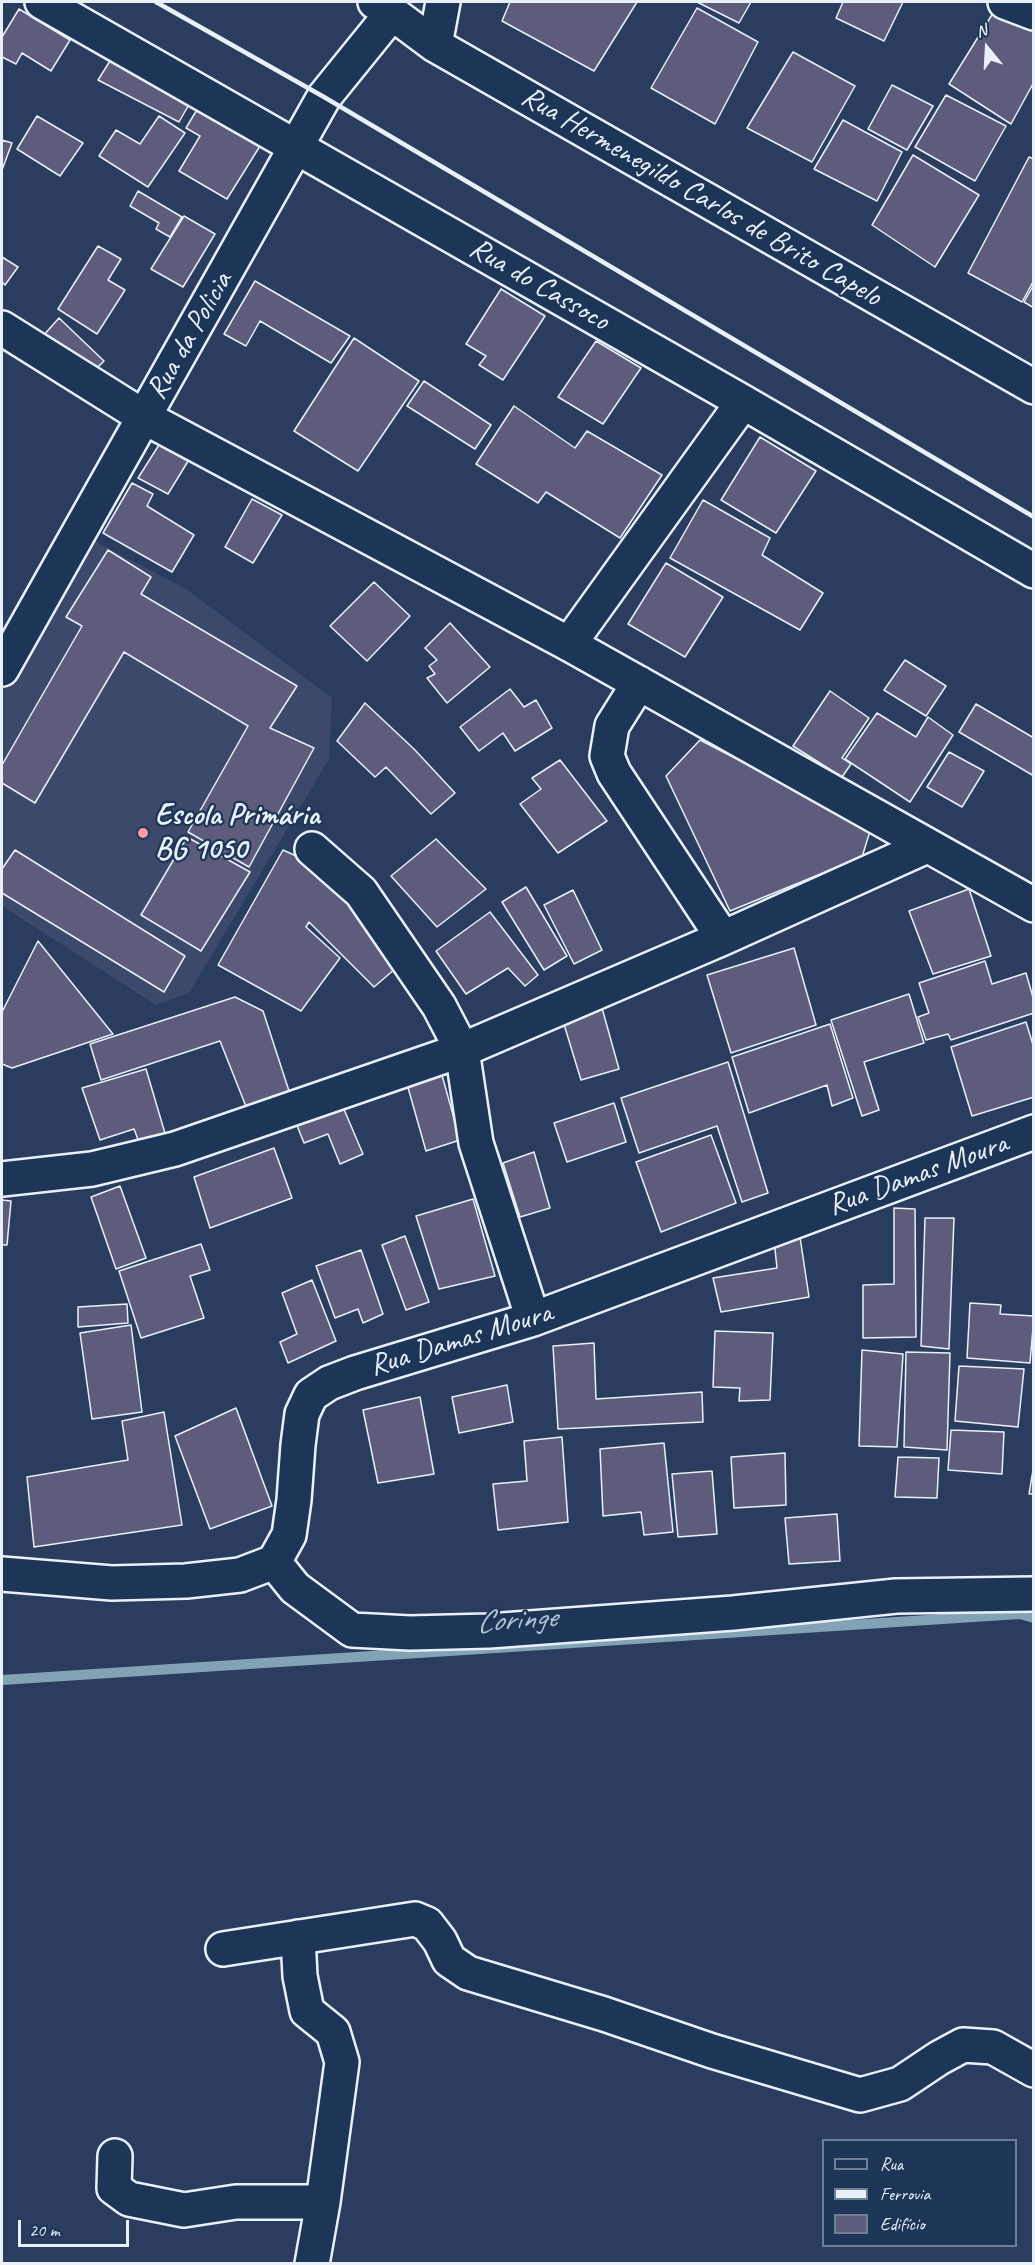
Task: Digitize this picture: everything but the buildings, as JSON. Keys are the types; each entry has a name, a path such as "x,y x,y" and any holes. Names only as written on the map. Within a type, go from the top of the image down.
{"street":[{"name":"Rua do Cassoco","path":"42,2 743,402 1034,572"},
{"path":"435,45 443,2"},
{"path":"1005,2 1034,13"},
{"name":"Rua da Policia","path":"2,669 324,98 383,7"},
{"name":"Rua Hermenegildo Carlos de Brito Capelo","path":"383,7 435,45 1034,387"},
{"path":"2,328 144,417 569,644 1034,905"},
{"path":"569,644 743,402"},
{"path":"639,683 612,726 607,756 614,772 723,938"},
{"path":"2,1179 92,1169 175,1149 462,1050 723,938 927,846"},
{"path":"312,849 361,892 439,1006 462,1050 476,1143 533,1319"},
{"name":"Rua Damas Moura","path":"274,1562 289,1535 302,1414 311,1395 329,1383 533,1319 1034,1132"},
{"path":"2,1574 112,1583 186,1581 240,1575 274,1562 295,1588 352,1630 410,1633 489,1631 733,1613 896,1596 1034,1594"},
{"path":"224,1948 415,1919 427,1924 440,1941 449,1960 468,1973 604,2014 712,2051 860,2095 900,2084 939,2058 963,2046 993,2047 1034,2070"},
{"path":"298,1937 300,1976 307,2012 333,2032 342,2062 312,2264"},
{"path":"115,2156 114,2188 129,2199 184,2210 236,2202 323,2202"}],"shaded area":[{"name":"Escola Primária BG 1050","path":"79,533 186,589 332,698 329,759 189,993 156,1005 2,906 2,669"}],"waterway":[{"name":"Coringe","path":"2,1680 1020,1614 1034,1618"}],"railway":[{"path":"156,2 324,97 1034,517"}],"place":[{"name":"Escola Primária BG 1050","path":"143,833"}]}
